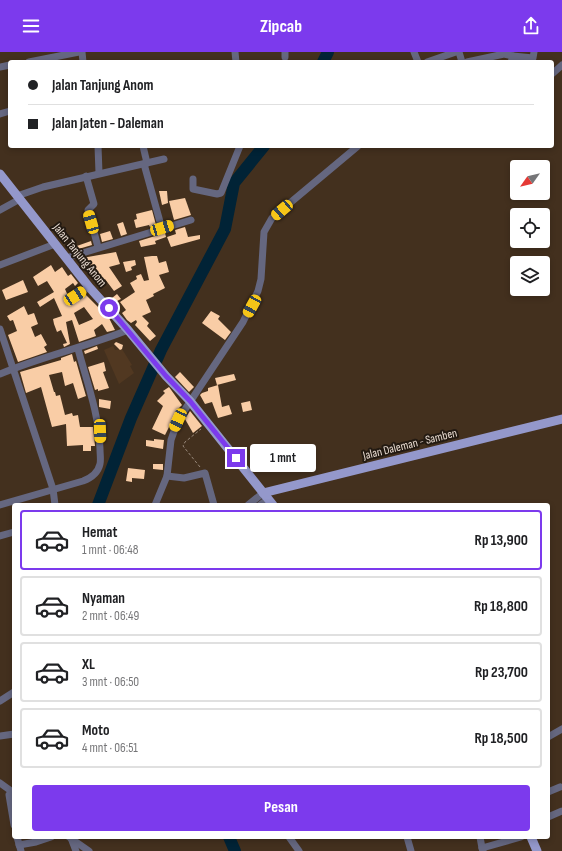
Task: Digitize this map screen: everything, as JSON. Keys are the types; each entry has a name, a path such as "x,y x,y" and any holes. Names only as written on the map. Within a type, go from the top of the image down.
{"main road":[{"name":"Jalan Tanjung Anom","path":"0,174 89,287 128,330 142,349 190,401 268,499"},
{"name":"Jalan Daleman - Samben","path":"268,499 562,419"},
{"path":"532,839 538,851"}],"street":[{"path":"39,60 80,52"},
{"path":"433,60 458,52"},
{"path":"476,60 504,54 512,59 533,58 534,52"},
{"path":"554,72 562,65"},
{"path":"98,148 99,173"},
{"path":"143,148 162,228"},
{"path":"193,179 193,189 218,194 221,192 239,148"},
{"path":"156,503 167,476 175,428 190,401 232,340 252,306 261,279 264,232 267,225 282,210 356,148"},
{"path":"0,210 19,197 44,186 164,159"},
{"path":"86,176 94,204 88,210 98,247"},
{"path":"66,258 98,247 191,220"},
{"path":"0,264 55,244"},
{"path":"75,296 89,287"},
{"path":"0,329 53,489 55,503"},
{"path":"0,374 14,368 78,349 128,330"},
{"path":"0,505 91,478 95,474 100,464 100,431 78,349"},
{"path":"167,476 184,478 205,473 213,503"},
{"path":"255,503 268,499"},
{"path":"0,536 12,533"},
{"path":"0,701 12,693"},
{"path":"550,736 562,729"},
{"path":"0,736 12,734"},
{"path":"0,783 12,792"},
{"path":"550,791 560,787"},
{"path":"12,798 8,795 12,815"},
{"path":"550,816 562,811"},
{"path":"20,848 45,839"},
{"path":"70,839 76,851"},
{"path":"71,839 89,851"},
{"path":"291,839 299,851"},
{"path":"408,839 411,851"},
{"path":"480,839 483,850 515,839"}],"path":[{"path":"205,473 183,446 185,442 208,423"}],"shaded area":[{"path":"113,346 115,350 122,349 132,365 130,366 134,373 119,384 104,350"}],"building":[{"path":"159,191 167,191 168,203 162,205"},
{"path":"185,198 191,215 174,220 169,201"},
{"path":"152,210 156,225 136,228 134,220 137,219 136,214"},
{"path":"123,222 127,234 121,236 117,224"},
{"path":"185,227 188,237 200,235 200,239 171,247 167,237 176,234 175,230"},
{"path":"110,231 113,239 102,242 100,234"},
{"path":"165,233 166,237 155,241 156,244 141,247 139,241"},
{"path":"91,241 92,245 75,250 74,247"},
{"path":"116,252 120,264 109,267 122,286 114,291 105,279 101,282 95,272 91,275 88,269 89,268 82,258"},
{"path":"157,256 159,263 166,261 169,272 159,275 165,288 153,294 154,296 146,300 151,312 142,316 149,323 147,326 156,336 150,341 135,325 137,322 136,320 131,323 127,320 122,313 126,310 120,302 135,292 130,283 137,279 136,276 141,274 144,281 149,280 144,257"},
{"path":"135,260 136,265 131,267 132,270 126,272 123,262"},
{"path":"51,265 55,272 62,267 68,276 71,274 78,283 75,286 73,283 65,289 69,298 76,301 86,295 109,318 115,330 107,332 102,324 94,330 96,336 79,342 72,320 66,322 70,344 64,347 63,344 67,343 61,330 57,332 54,324 53,319 62,316 54,298 40,307 37,302 54,292 47,281 38,286 33,277","holes":["84,307 93,319 79,325 74,313"]},
{"path":"23,280 28,292 6,300 2,290"},
{"path":"117,294 121,299 115,302 112,298"},
{"path":"24,306 28,315 34,313 38,324 31,327 35,337 41,334 47,345 44,347 47,352 18,362 8,335 17,331 13,320 10,321 7,316"},
{"path":"211,311 220,316 218,319 231,332 225,340 202,323"},
{"path":"116,342 123,345 122,349 120,350 114,344"},
{"path":"97,346 98,349 85,354 84,351"},
{"path":"72,354 74,362 76,361 86,396 78,399 73,383 65,386 62,372 49,375 56,396 60,395 65,415 72,413 73,416 78,415 80,427 93,427 95,446 91,446 91,451 83,451 83,445 67,446 66,424 52,427 41,387 26,393 20,372 61,360 61,358"},
{"path":"104,362 106,371 103,372 109,388 98,391 98,389 95,390 88,367"},
{"path":"180,372 194,387 189,392 175,377"},
{"path":"234,374 236,380 217,385 215,378"},
{"path":"218,385 222,407 229,405 232,414 218,418 212,402 205,404 200,395 208,391 208,388"},
{"path":"169,387 182,405 178,409 165,435 152,429 163,406 157,401 165,393 163,391"},
{"path":"99,399 111,401 110,409 99,407"},
{"path":"250,401 252,410 243,412 241,403"},
{"path":"190,411 202,426 193,433 185,419"},
{"path":"154,439 164,440 163,449 146,446 146,440 154,441"},
{"path":"153,464 163,464 163,470 153,469"},
{"path":"128,468 145,470 144,479 132,478 132,482 126,481"}],"waterway":[{"path":"324,60 328,52"},
{"path":"99,503 131,418 161,350 225,229 234,183 262,148"},
{"path":"230,839 235,851"}],"route":[{"path":"109,308 142,349 190,401 236,458"}]}
